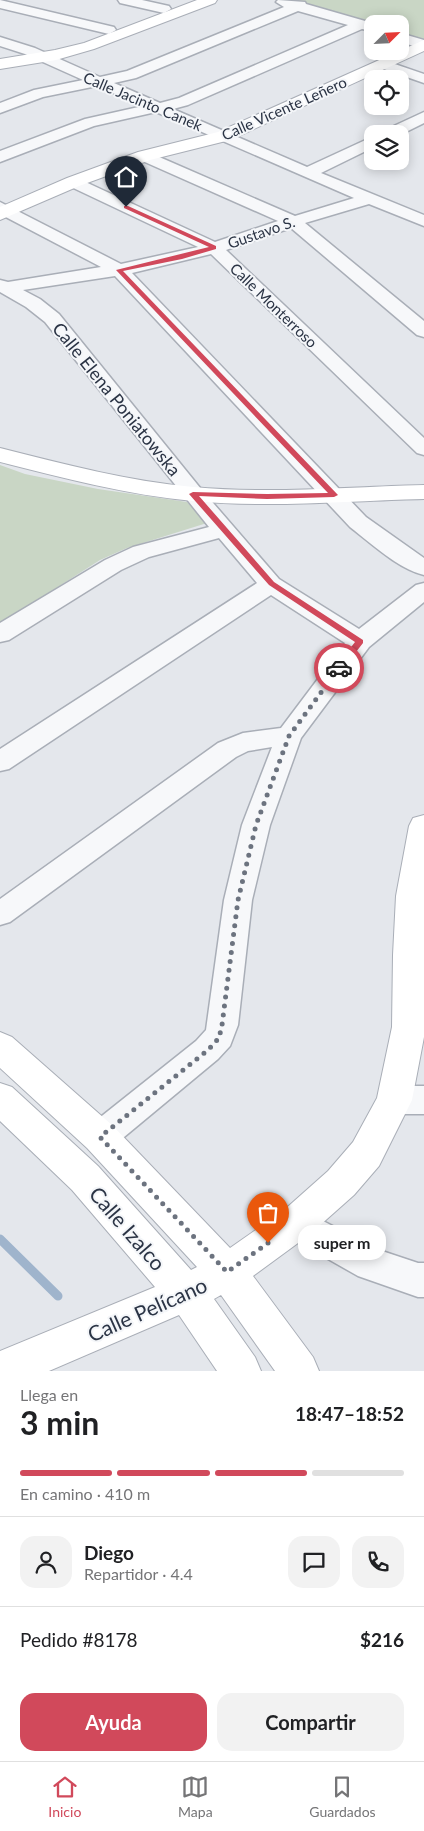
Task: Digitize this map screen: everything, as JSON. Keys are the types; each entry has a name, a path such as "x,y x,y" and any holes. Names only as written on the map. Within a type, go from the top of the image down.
{"street":[{"path":"125,0 164,9"},
{"path":"0,64 109,30 186,0"},
{"path":"0,56 36,54 107,40 210,0"},
{"path":"276,0 300,5 364,25"},
{"path":"0,4 109,30"},
{"path":"0,108 39,93 140,72 300,5"},
{"path":"0,157 90,122 183,102 364,27"},
{"path":"409,40 424,45"},
{"name":"Calle Jacinto Canek","path":"0,41 36,54 307,173 424,220"},
{"name":"Calle Vicente Leñero","path":"2,210 144,156 224,136 424,45"},
{"path":"383,64 424,79"},
{"path":"408,125 424,117"},
{"path":"307,173 364,146"},
{"path":"144,156 292,221 424,331"},
{"name":"Calle Monterroso","path":"73,182 214,248 424,449"},
{"name":"Gustavo S.","path":"2,286 163,262 214,248 292,221 370,199"},
{"path":"402,212 424,200"},
{"path":"2,210 119,270 358,522 379,539 424,568"},
{"name":"Calle Elena Poniatowska","path":"2,286 34,303 52,318 193,494 272,584 360,641"},
{"path":"0,455 92,478 193,494 267,496 424,492"},
{"path":"0,634 113,565 149,550 223,530"},
{"path":"0,762 272,584"},
{"path":"100,1137 208,1050 219,1038 238,900 256,825 289,736 328,680 360,641 424,590"},
{"path":"0,914 227,750 243,742 289,736"},
{"name":"Calle Pelícano","path":"0,1371 186,1293 227,1272 296,1224 341,1183 409,1100 408,1027 416,955 412,896 424,826"},
{"path":"0,1047 100,1137 227,1272 299,1371"},
{"name":"Calle Izalco","path":"0,1098 85,1178 186,1293 241,1371"},
{"path":"296,1224 370,1264 418,1280 424,1280"}],"green space":[{"path":"286,0 424,0 424,41 409,37 409,15 364,15 364,23"},
{"path":"0,465 25,474 98,489 187,502 207,523 127,548 100,560 0,624"}],"waterway":[{"path":"0,1239 58,1296"}],"way so far":[{"path":"268,1243 227,1272 100,1137 208,1050 219,1038 238,900 256,825 289,736 328,680 339,668"}],"place":[{"name":"super m","path":"268,1243"}],"route":[{"path":"126,207 214,248 154,264 119,270 334,495 193,494 272,584 360,641 339,668"}]}
